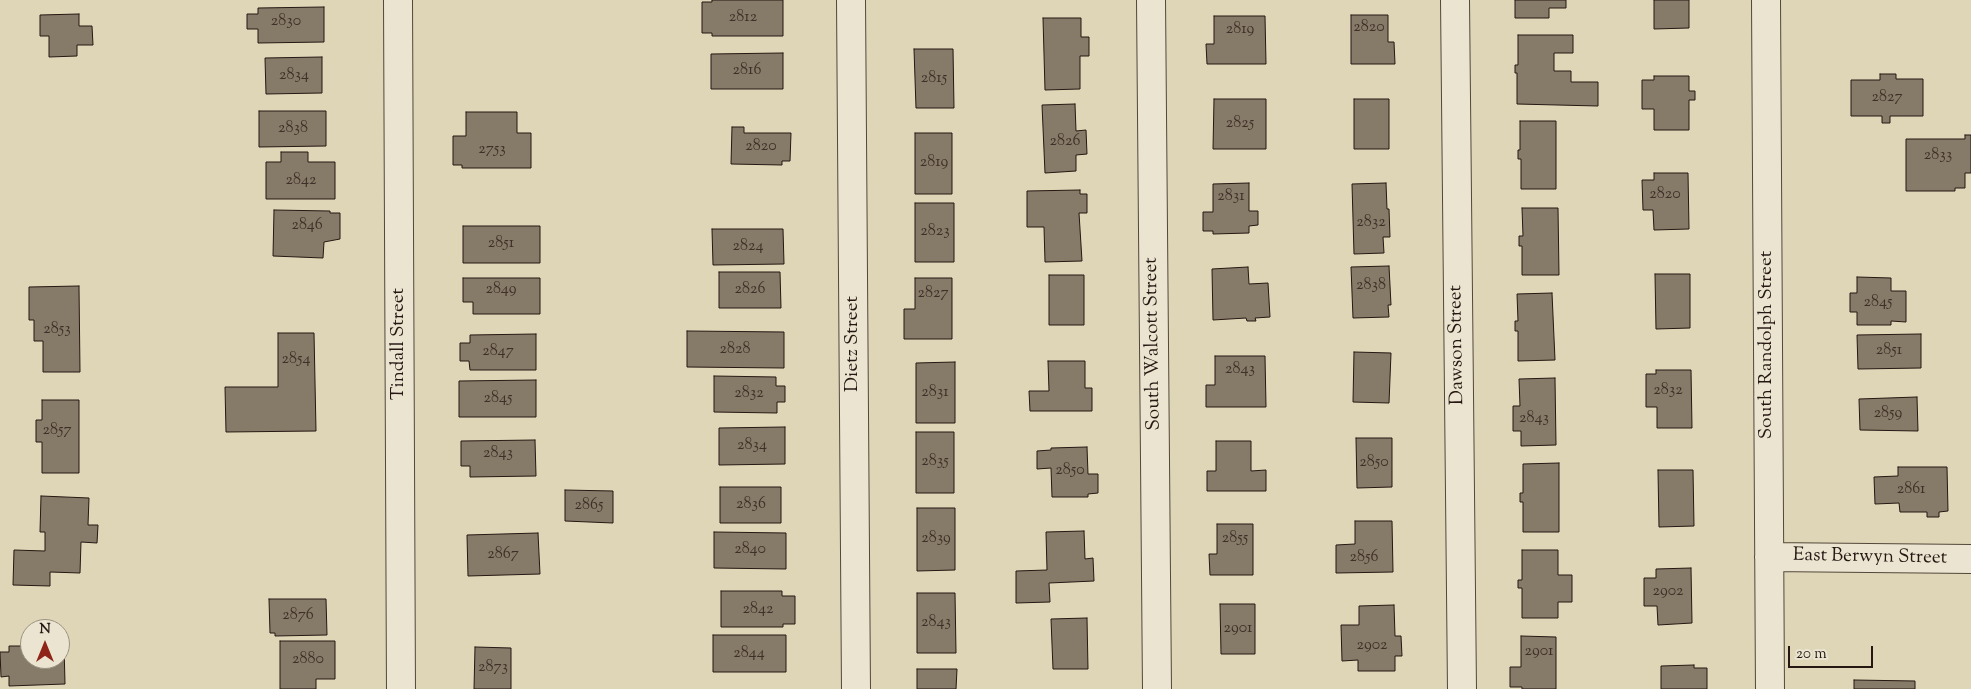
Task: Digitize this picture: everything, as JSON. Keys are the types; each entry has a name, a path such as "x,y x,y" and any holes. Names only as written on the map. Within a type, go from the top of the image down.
{"street":[{"name":"Tindall Street","path":"398,0 401,689"},
{"name":"Dietz Street","path":"851,0 856,689"},
{"name":"South Walcott Street","path":"1151,0 1157,689"},
{"name":"Dawson Street","path":"1455,0 1462,689"},
{"name":"South Randolph Street","path":"1766,0 1770,689"},
{"name":"East Berwyn Street","path":"1769,557 1971,559"}],"building":[{"path":"712,0 783,0 783,36 712,36 712,33 702,33 702,2 712,2"},
{"path":"1515,0 1566,0 1566,8 1549,8 1549,18 1515,18"},
{"path":"1654,0 1689,0 1689,28 1654,29"},
{"path":"324,7 324,42 258,43 258,29 247,29 247,14 258,14 258,8"},
{"path":"79,14 79,26 92,26 93,45 77,45 77,56 49,57 49,36 40,36 40,15"},
{"path":"1351,15 1388,15 1388,42 1394,42 1395,64 1351,64"},
{"path":"1214,16 1265,16 1266,64 1207,64 1206,44 1214,44"},
{"path":"1043,18 1081,18 1081,37 1089,37 1089,56 1080,56 1080,89 1045,90"},
{"path":"1518,35 1573,35 1573,53 1554,53 1554,71 1571,71 1571,82 1598,82 1598,106 1517,104 1517,73 1515,73 1515,65 1518,65"},
{"path":"914,49 953,49 954,108 916,108"},
{"path":"783,53 783,89 711,89 711,54"},
{"path":"322,57 322,93 266,94 265,58"},
{"path":"1880,74 1896,74 1896,79 1923,79 1923,116 1890,116 1890,123 1882,123 1882,116 1851,116 1851,80 1880,80"},
{"path":"1654,76 1689,76 1689,91 1695,91 1695,100 1689,100 1689,130 1654,130 1654,109 1642,109 1642,80 1654,80"},
{"path":"1214,99 1266,99 1266,149 1213,149"},
{"path":"1354,99 1389,99 1389,149 1354,149"},
{"path":"1075,104 1076,131 1086,130 1087,154 1076,155 1076,171 1045,173 1042,105"},
{"path":"259,111 326,111 326,146 259,147"},
{"path":"466,112 517,112 517,133 531,133 531,168 462,168 462,165 453,165 453,136 466,136"},
{"path":"1520,121 1556,121 1556,189 1521,189 1521,159 1518,159 1518,150 1520,150"},
{"path":"732,127 744,127 744,133 791,133 790,161 782,161 782,165 731,164"},
{"path":"915,133 952,133 952,194 915,194"},
{"path":"1965,135 1971,135 1971,173 1965,173 1965,188 1955,188 1955,191 1906,191 1906,139 1965,139"},
{"path":"281,152 308,152 308,162 335,162 335,199 266,199 266,162 281,162"},
{"path":"1654,173 1688,173 1689,229 1654,230 1653,210 1643,210 1642,180 1654,180"},
{"path":"1249,183 1249,211 1258,211 1258,225 1249,226 1249,233 1213,234 1213,231 1203,231 1203,212 1213,212 1213,184"},
{"path":"1386,183 1390,237 1383,237 1384,253 1354,254 1352,184"},
{"path":"1080,190 1080,194 1087,194 1087,213 1079,213 1082,261 1045,262 1044,227 1027,227 1027,191"},
{"path":"915,203 954,203 954,262 915,262"},
{"path":"1522,208 1558,208 1559,275 1522,275 1522,246 1519,246 1519,236 1523,236"},
{"path":"274,210 330,211 330,213 340,213 340,239 324,242 323,258 273,256"},
{"path":"463,226 540,226 540,263 463,263"},
{"path":"712,229 783,229 784,264 713,265"},
{"path":"1389,266 1391,305 1388,305 1389,317 1353,318 1351,267"},
{"path":"1248,267 1249,284 1268,283 1270,317 1255,318 1256,321 1247,321 1246,318 1213,320 1212,269"},
{"path":"719,272 780,272 781,308 719,308"},
{"path":"1655,274 1690,274 1690,328 1656,329"},
{"path":"1049,275 1084,275 1084,325 1049,325"},
{"path":"1857,277 1891,278 1891,291 1906,291 1906,322 1891,321 1891,325 1857,325 1857,312 1850,312 1850,293 1857,293"},
{"path":"463,278 540,278 540,314 473,314 473,302 463,302"},
{"path":"915,278 952,278 952,339 904,339 904,309 915,309"},
{"path":"79,286 80,372 43,372 43,341 34,341 34,320 29,320 29,287"},
{"path":"1552,293 1555,360 1518,361 1518,331 1515,331 1515,321 1518,321 1517,294"},
{"path":"687,331 784,332 784,368 687,367"},
{"path":"278,333 314,333 316,431 226,432 225,387 278,387"},
{"path":"536,334 536,370 470,370 469,361 460,361 460,343 470,343 470,335"},
{"path":"1921,334 1921,368 1858,369 1857,335"},
{"path":"1354,352 1391,353 1389,403 1353,402"},
{"path":"1215,356 1265,356 1266,407 1206,407 1206,385 1215,385"},
{"path":"1048,361 1085,361 1085,388 1092,388 1092,411 1030,411 1029,391 1049,391"},
{"path":"955,362 955,423 916,423 916,363"},
{"path":"1656,370 1691,370 1692,428 1657,428 1657,407 1646,407 1646,374 1656,374"},
{"path":"714,376 776,377 776,386 785,386 785,402 777,402 777,413 714,412"},
{"path":"1555,378 1556,445 1521,446 1521,431 1513,431 1513,406 1520,406 1519,379"},
{"path":"536,380 536,417 459,417 459,381"},
{"path":"1917,397 1918,431 1860,430 1859,399"},
{"path":"42,400 79,400 79,473 42,473 42,442 36,442 36,420 42,420"},
{"path":"785,427 785,464 719,465 719,428"},
{"path":"916,432 954,432 954,493 916,493"},
{"path":"1356,438 1392,438 1392,487 1357,488"},
{"path":"535,440 536,476 470,477 470,466 461,466 461,441"},
{"path":"1216,441 1251,441 1251,471 1266,470 1266,491 1207,491 1207,471 1216,471"},
{"path":"1087,447 1088,474 1098,474 1098,493 1088,494 1088,497 1052,497 1051,468 1037,469 1037,451 1051,450 1051,448"},
{"path":"1559,463 1559,532 1523,532 1523,502 1520,502 1520,493 1523,493 1523,464"},
{"path":"1898,467 1947,467 1948,511 1939,512 1939,517 1927,517 1927,512 1900,512 1899,503 1875,504 1874,477 1898,476"},
{"path":"1658,470 1693,470 1694,526 1659,527"},
{"path":"720,487 781,487 781,523 720,523"},
{"path":"565,490 613,491 613,523 565,521"},
{"path":"41,496 89,498 88,525 98,525 97,543 81,542 80,573 50,572 50,586 13,585 14,550 45,551 45,532 40,532"},
{"path":"917,508 955,508 955,570 917,571"},
{"path":"1355,521 1392,521 1393,572 1336,573 1336,545 1355,544"},
{"path":"1217,524 1253,524 1253,575 1210,575 1209,554 1217,554"},
{"path":"1084,531 1085,559 1093,558 1094,581 1049,583 1050,602 1016,603 1016,571 1047,570 1046,532"},
{"path":"714,532 786,533 786,569 714,568"},
{"path":"538,533 540,574 468,576 467,535"},
{"path":"1522,550 1558,550 1558,575 1572,575 1572,602 1558,602 1558,618 1522,618 1522,588 1518,588 1518,580 1522,580"},
{"path":"1691,568 1692,623 1658,625 1657,606 1644,606 1644,578 1656,578 1656,569"},
{"path":"721,591 782,591 782,596 795,596 795,624 783,624 783,627 721,627"},
{"path":"917,593 955,593 956,653 917,653"},
{"path":"269,599 326,599 327,635 275,636 275,633 270,633"},
{"path":"1220,604 1255,604 1255,654 1221,654"},
{"path":"1394,605 1395,636 1401,636 1402,656 1395,656 1395,671 1358,671 1358,660 1342,661 1341,625 1359,625 1359,606"},
{"path":"1087,618 1088,669 1053,669 1051,619"},
{"path":"713,635 786,635 786,672 713,672"},
{"path":"1521,636 1556,637 1556,689 1510,687 1510,667 1521,667"},
{"path":"280,641 335,641 335,679 316,679 316,689 280,689"},
{"path":"9,646 20,646 20,669 65,669 65,684 9,686 9,676 1,677 0,652 9,652"},
{"path":"475,647 511,648 511,689 474,689"},
{"path":"1694,665 1694,668 1707,668 1707,689 1661,689 1661,666"},
{"path":"917,669 957,669 956,689 917,689"},
{"path":"1854,680 1915,681 1915,689 1854,689"}]}
